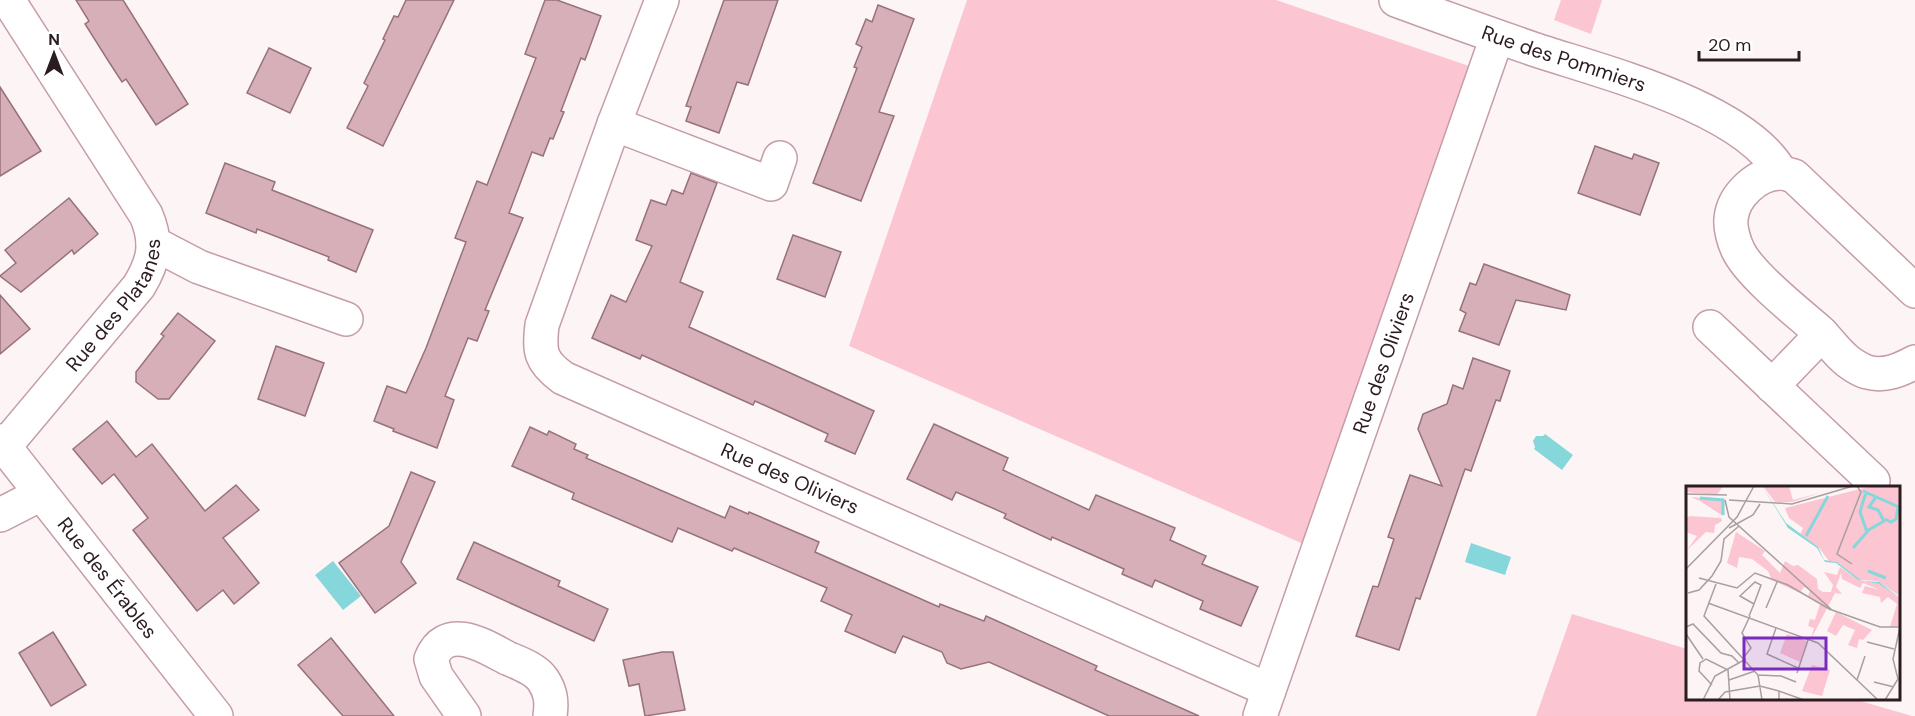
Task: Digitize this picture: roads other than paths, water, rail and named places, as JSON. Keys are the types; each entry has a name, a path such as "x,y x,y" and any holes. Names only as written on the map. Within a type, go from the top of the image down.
{"street":[{"name":"Rue des Platanes","path":"2,443 139,286 149,270 153,243 153,231 146,215 8,0"},
{"name":"Rue des Oliviers","path":"662,0 614,124 542,325 540,343 543,359 550,369 563,378 1264,703 1497,37"},
{"name":"Rue des Pommiers","path":"1396,0 1497,37 1663,92 1729,124 1769,154 1781,173 1794,176 1915,291"},
{"path":"614,124 771,184 780,158"},
{"path":"1729,124 1746,188"},
{"path":"1781,173 1761,178 1746,188 1734,206 1731,220 1737,250 1748,267 1822,334 1845,359 1866,372 1882,374 1899,370 1915,362"},
{"path":"153,243 200,267 346,319"},
{"path":"1710,327 1873,481"},
{"path":"1773,386 1822,334"},
{"name":"Rue des Érables","path":"2,443 216,716"},
{"path":"0,516 41,494"},
{"path":"464,716 436,676 431,659 434,650 442,644 464,639 476,642 542,677 552,702 550,716"}],"water":[{"path":"1545,434 1573,455 1562,470 1534,449 1533,441 1536,436"},
{"path":"1471,543 1511,557 1505,575 1465,562"},
{"path":"333,561 361,596 343,610 315,575"}]}
